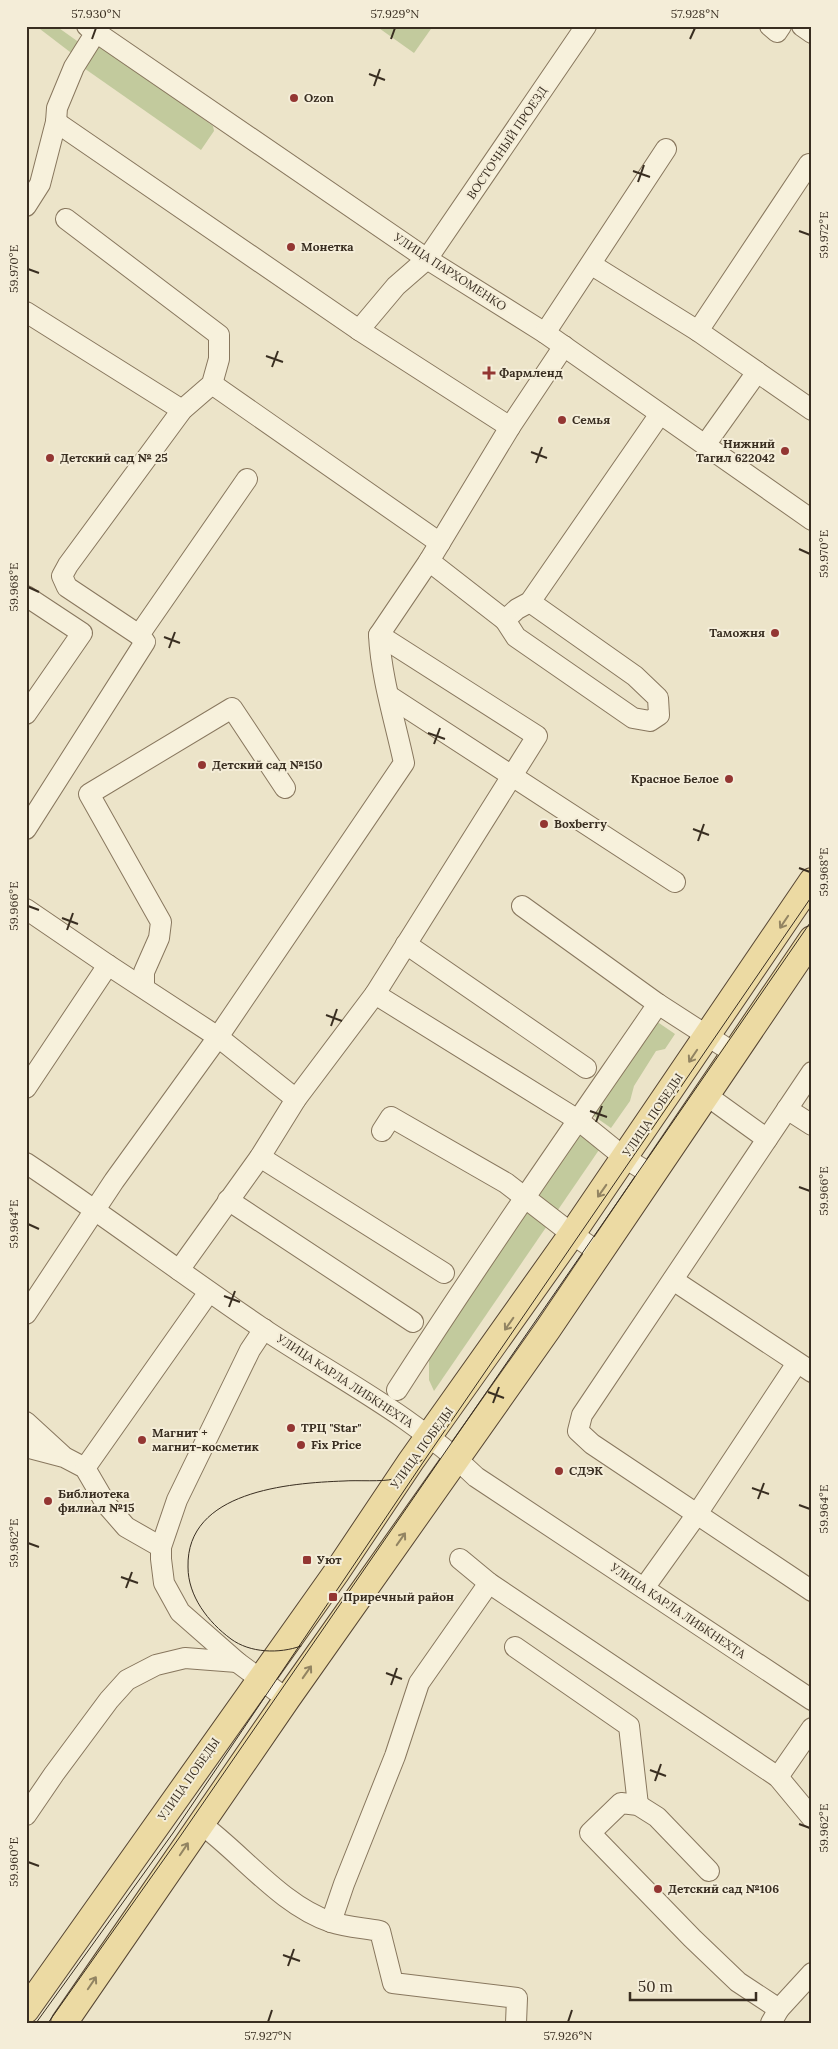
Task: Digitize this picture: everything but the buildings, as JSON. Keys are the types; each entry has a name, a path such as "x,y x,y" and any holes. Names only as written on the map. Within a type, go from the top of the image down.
{"main road":[{"name":"УЛИЦА ПОБЕДЫ","path":"26,2010 336,1573 428,1436 625,1158 812,881"},
{"path":"64,2023 287,1699 442,1481 812,939"}],"street":[{"name":"ВОСТОЧНЫЙ ПРОЕЗД","path":"359,330 396,286 427,259 586,26"},
{"path":"770,26 778,32 781,26"},
{"path":"802,26 812,33"},
{"name":"УЛИЦА ПАРХОМЕНКО","path":"91,29 427,259 545,333 812,520"},
{"path":"26,206 40,184 56,122 57,108 91,29"},
{"path":"56,122 359,330 510,427"},
{"path":"545,333 666,150"},
{"path":"698,331 809,164"},
{"path":"26,829 145,642 139,634 67,587 62,576 182,410 212,384 219,359 219,335 66,219"},
{"path":"592,264 698,331 812,410"},
{"path":"26,312 182,410"},
{"path":"26,1314 114,1181 218,1037 404,763 389,696 379,634 429,561 510,427 564,346"},
{"path":"705,445 757,372"},
{"path":"212,384 440,543"},
{"path":"505,620 517,609 530,602 660,414"},
{"path":"139,634 247,479"},
{"path":"429,561 505,620 516,637 633,718 650,720 659,715 658,698 635,676 530,602"},
{"path":"26,596 82,633 26,714"},
{"path":"178,1270 199,1244 228,1200 260,1157 296,1099 375,994 537,736 379,634"},
{"path":"389,696 675,882"},
{"path":"144,987 144,972 159,938 161,922 89,794 232,708 285,788"},
{"path":"522,906 658,1004 734,1052"},
{"path":"26,909 218,1037 296,1099"},
{"path":"406,944 586,1068"},
{"path":"26,1088 108,965"},
{"path":"375,994 578,1120 625,1158 652,1175"},
{"path":"397,1390 524,1196 658,1004"},
{"path":"812,1072 582,1415 578,1431 592,1444 812,1591"},
{"path":"706,1095 767,1139"},
{"path":"787,1109 812,1125"},
{"path":"382,1131 391,1117 506,1183 572,1234 600,1252"},
{"path":"260,1157 444,1273"},
{"name":"УЛИЦА КАРЛА ЛИБКНЕХТА","path":"26,1163 96,1209 178,1270 264,1329 404,1419 457,1458 476,1477 812,1700"},
{"path":"228,1200 413,1322"},
{"path":"644,1588 804,1367 673,1280"},
{"path":"85,1468 210,1292"},
{"path":"264,1329 250,1350 188,1476 177,1500 161,1547 164,1583 180,1612 237,1662 287,1699"},
{"path":"26,1422 64,1457"},
{"path":"26,1447 64,1457 85,1468 106,1504 126,1527 161,1547"},
{"path":"460,1559 488,1583 778,1777 812,1818"},
{"path":"331,1922 344,1884 395,1756 419,1683 488,1583"},
{"path":"515,1647 629,1726 638,1805"},
{"path":"26,1815 33,1790 54,1774 127,1680 156,1665 185,1658 237,1662"},
{"path":"778,1777 812,1728"},
{"path":"709,1871 657,1817 638,1805 621,1803 590,1833 692,1938 775,2016 812,1973"},
{"path":"201,1824 217,1835 295,1904 331,1922 380,1931 393,1982 517,1998 516,2023"}],"green space":[{"path":"36,26 56,26 80,43 74,55"},
{"path":"376,26 433,26 414,53"},
{"path":"103,45 213,126 214,131 201,150 81,66 94,47"},
{"path":"656,1021 675,1034 665,1049 656,1051 634,1086 630,1101 611,1128 591,1114"},
{"path":"579,1133 601,1147 434,1391 429,1380 429,1353"}],"tram line":[{"path":"36,2023 173,1833 426,1458 812,896"},
{"path":"48,2023 179,1838 812,920"},
{"path":"301,1646 274,1651 247,1647 231,1639 207,1616 191,1588 188,1567 192,1542 204,1522 222,1507 245,1496 270,1489 321,1482 389,1480 422,1460"}],"place":[{"name":"Ozon","path":"294,98"},
{"name":"Монетка","path":"291,247"},
{"name":"Фармленд","path":"489,373"},
{"name":"Семья","path":"562,420"},
{"name":"Нижний Тагил 622042","path":"785,451"},
{"name":"Детский сад № 25","path":"50,458"},
{"name":"Таможня","path":"775,633"},
{"name":"Детский сад №150","path":"202,765"},
{"name":"Красное Белое","path":"729,779"},
{"name":"Boxberry","path":"544,824"},
{"name":"ТРЦ \"Star\"","path":"291,1428"},
{"name":"Магнит + магнит-косметик","path":"142,1440"},
{"name":"Fix Price","path":"301,1445"},
{"name":"СДЭК","path":"559,1471"},
{"name":"Библиотека филиал №15","path":"48,1501"},
{"name":"Уют","path":"307,1560"},
{"name":"Приречный район","path":"333,1597"},
{"name":"Детский сад №106","path":"658,1889"}]}
